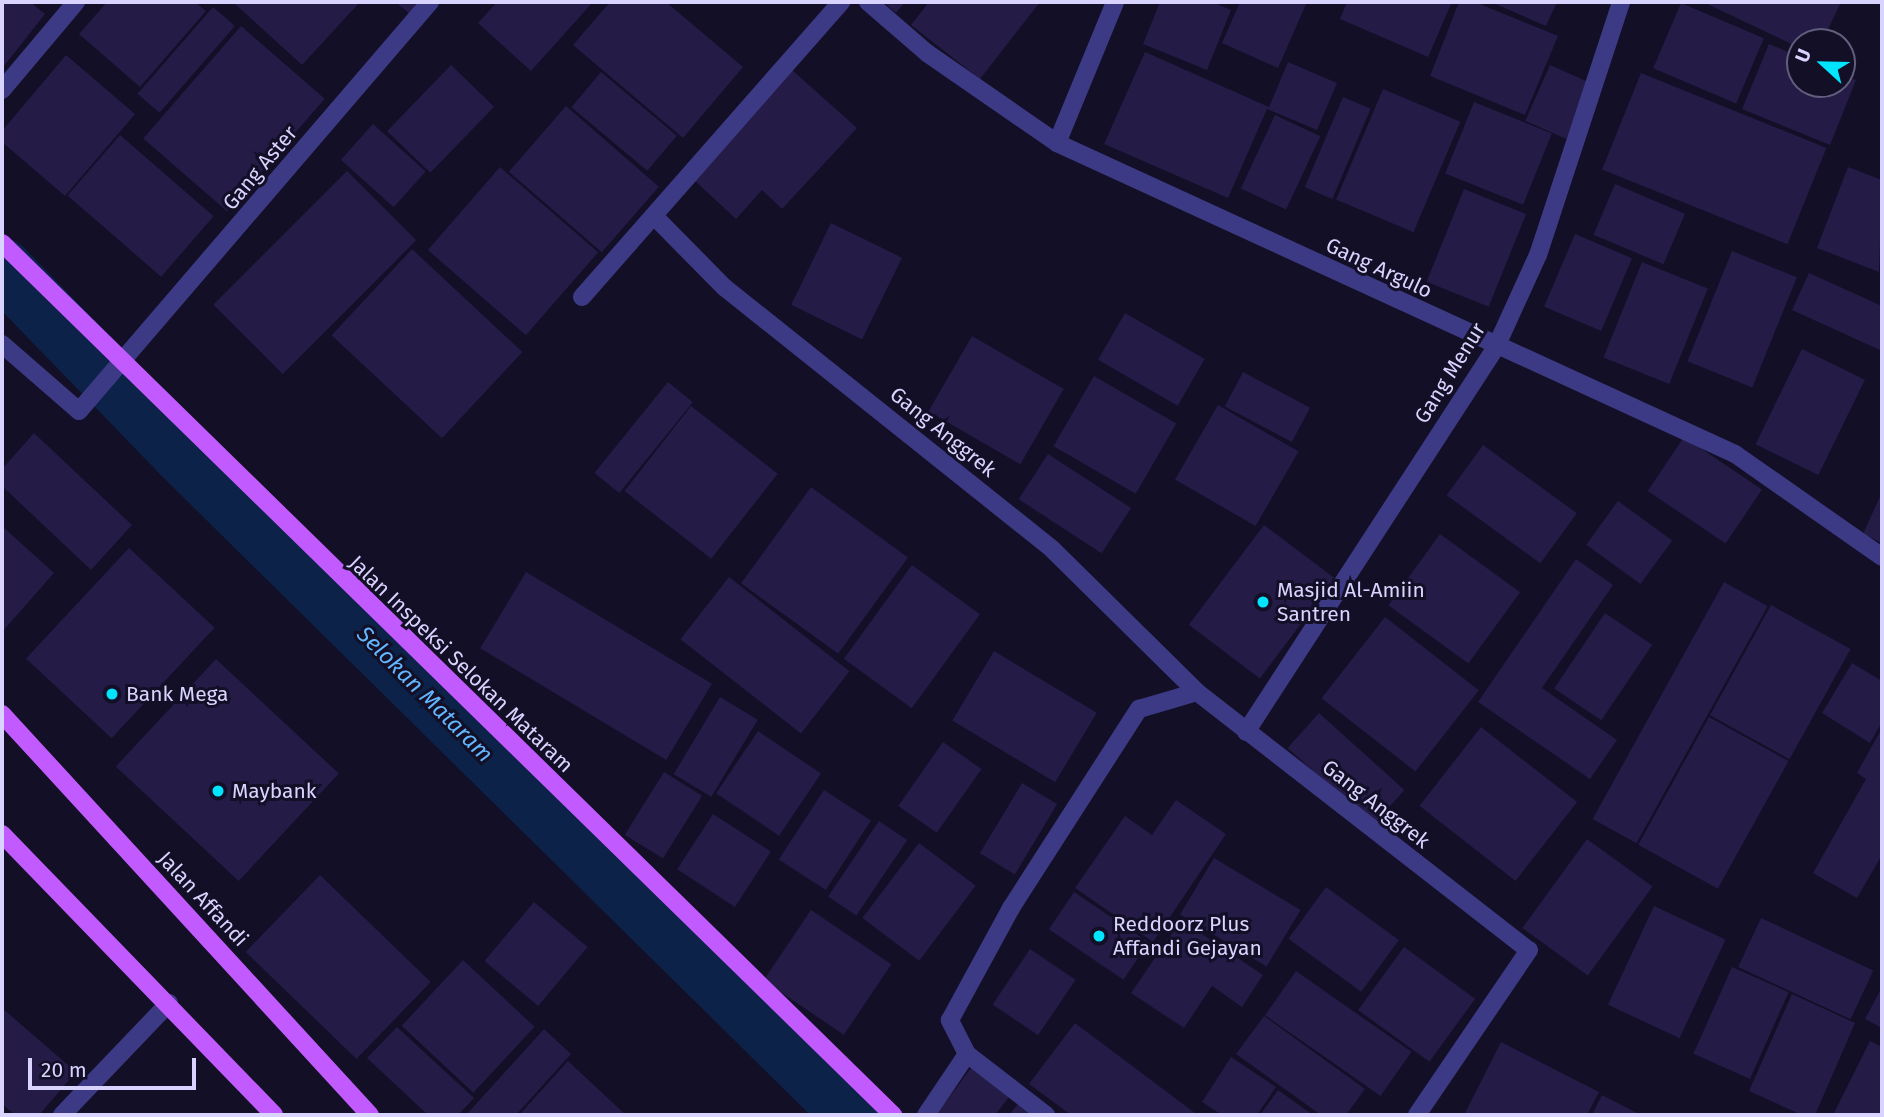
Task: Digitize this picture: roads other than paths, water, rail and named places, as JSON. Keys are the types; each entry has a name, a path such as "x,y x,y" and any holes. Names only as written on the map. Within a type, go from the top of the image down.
{"main road":[{"name":"Jalan Inspeksi Selokan Mataram","path":"2,243 120,367 892,1115"},
{"name":"Jalan Affandi","path":"2,714 370,1115"},
{"path":"2,834 169,1003 274,1115"}],"street":[{"path":"2,90 75,2"},
{"name":"Gang Aster","path":"2,344 74,412 81,408 120,367 430,2"},
{"path":"582,297 841,2"},
{"name":"Gang Argulo","path":"868,2 927,53 1057,143 1496,347 1735,454 1882,557"},
{"path":"1057,143 1115,2"},
{"name":"Gang Menur","path":"1246,732 1496,347 1538,255 1621,2"},
{"name":"Gang Anggrek","path":"654,216 724,287 1052,549 1197,692 1529,950 1417,1115"},
{"path":"1046,1115 967,1054 950,1020 1011,908 1139,709 1197,692"},
{"path":"62,1115 169,1003"},
{"path":"926,1115 967,1054"}],"waterway":[{"name":"Selokan Mataram","path":"2,268 180,452 853,1115"}],"place":[{"name":"Masjid Al-Amiin Santren","path":"1263,602"},
{"name":"Bank Mega","path":"112,694"},
{"name":"Maybank","path":"218,791"},
{"name":"Reddoorz Plus Affandi Gejayan","path":"1099,936"}]}
